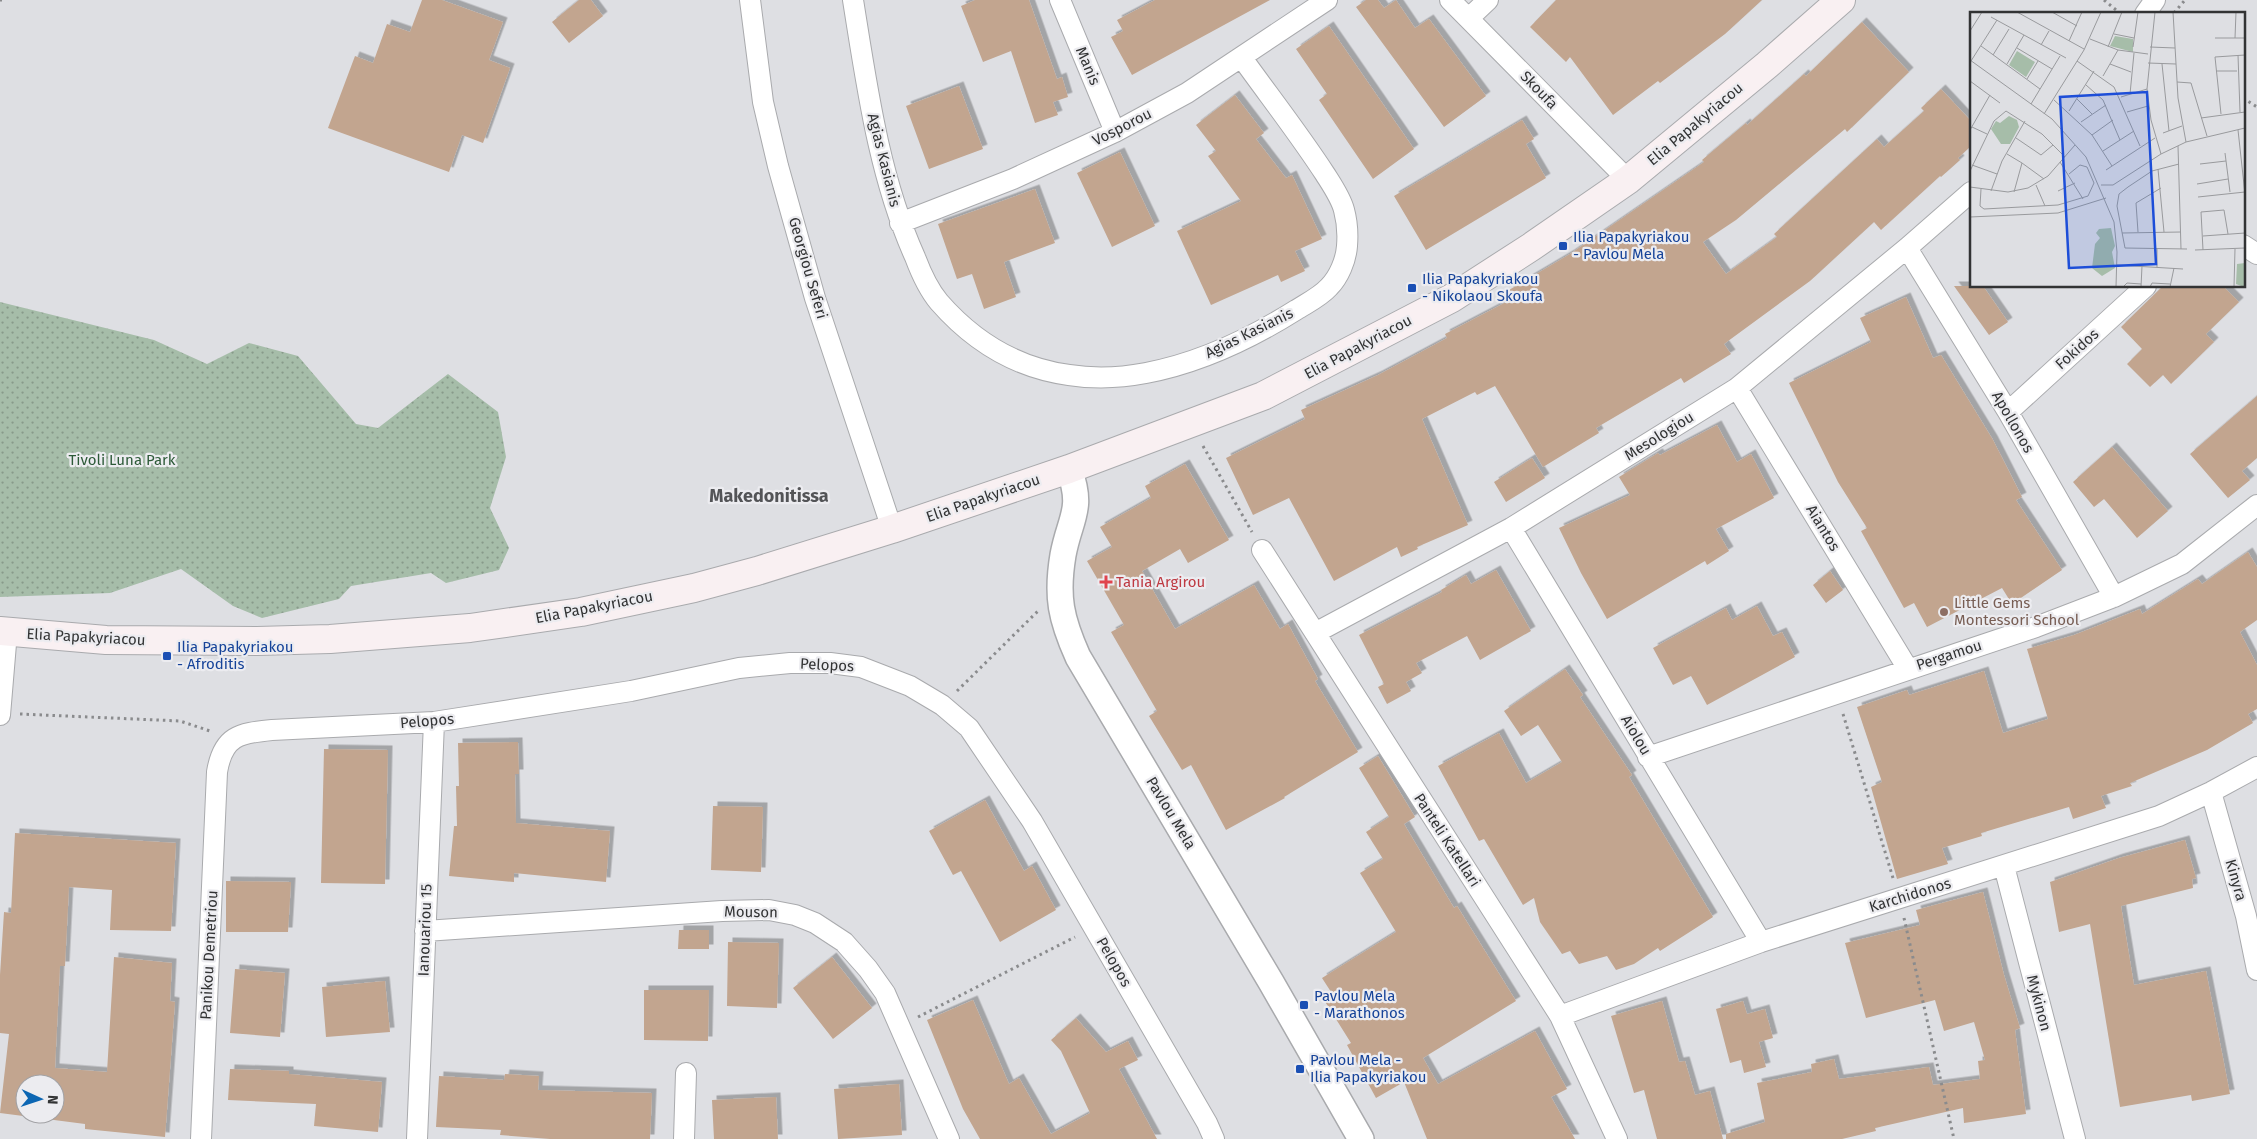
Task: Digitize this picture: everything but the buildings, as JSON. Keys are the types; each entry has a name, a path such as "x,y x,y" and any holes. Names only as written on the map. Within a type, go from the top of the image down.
{"main road":[{"name":"Elia Papakyriacou","path":"4,632 106,640 248,641 330,639 470,628 581,612 694,588 757,571 892,529 1069,469 1263,396 1452,298 1628,180 1767,65 1841,0"}],"street":[{"name":"Georgiou Seferi","path":"750,0 763,102 778,166 815,298 892,529"},
{"name":"Agias Kasianis","path":"853,0 864,73 882,158 900,223 924,279 937,300 976,338 1002,354 1026,365 1072,376 1122,377 1192,361 1235,344 1281,320 1319,296 1330,287 1339,273 1347,246 1344,208 1316,160 1242,58"},
{"name":"Manis","path":"1060,0 1115,132"},
{"name":"Vosporou","path":"900,223 1014,179 1115,132 1187,93 1327,0"},
{"name":"Skoufa","path":"1450,0 1628,180"},
{"path":"1468,18 1488,0"},
{"path":"2146,12 2155,0"},
{"name":"Mesologiou","path":"1315,633 1511,528 1738,388 1907,248 1970,193"},
{"path":"2244,246 2257,254"},
{"name":"Apollonos","path":"1907,248 2008,412 2114,597"},
{"name":"Fokidos","path":"2008,412 2144,288"},
{"name":"Aiantos","path":"1738,388 1908,669"},
{"name":"Pavlou Mela","path":"1069,469 1076,488 1076,509 1063,554 1060,590 1062,617 1078,656 1271,982 1360,1139"},
{"name":"Pergamou","path":"1648,756 2036,627 2114,597 2182,564 2257,505"},
{"name":"Aiolou","path":"1511,528 1761,942"},
{"name":"Panteli Katellari","path":"1262,550 1560,1016 1617,1139"},
{"path":"0,714 4,632"},
{"name":"Pelopos","path":"232,739 252,732 272,730 434,722 631,691 739,668 790,663 830,663 861,667 910,686 942,705 969,728 1027,813 1207,1123 1214,1139"},
{"name":"Ianouariou 15","path":"417,1139 434,722"},
{"name":"Panikou Demetriou","path":"201,1139 217,772 219,758 232,739"},
{"name":"Karchidonos","path":"1560,1016 1761,942 2159,816 2257,767"},
{"name":"Kinyra","path":"2210,792 2252,917 2257,970"},
{"name":"Mykinon","path":"2004,866 2075,1139"},
{"name":"Mouson","path":"425,931 722,911 769,910 796,915 815,923 844,942 868,969 885,993 949,1139"},
{"path":"684,1139 686,1073"}],"path":[{"path":"2104,0 2119,12"},
{"path":"2176,12 2185,0"},
{"path":"2244,99 2257,107"},
{"path":"1190,423 1262,550"},
{"path":"942,705 1060,590"},
{"path":"1836,693 1899,897 1954,1139"},
{"path":"0,714 180,721 232,739"},
{"path":"899,1026 1094,927"}],"green space":[{"name":"Tivoli Luna Park","path":"0,302 154,340 207,364 249,343 298,356 356,424 378,428 448,374 498,412 506,457 490,508 509,548 499,570 446,583 431,573 351,586 339,599 262,618 233,606 181,569 110,593 0,597"}],"place":[{"name":"Ilia Papakyriakou - Pavlou Mela","path":"1563,246"},
{"name":"Ilia Papakyriakou - Nikolaou Skoufa","path":"1412,288"},
{"name":"Tania Argirou","path":"1106,582"},
{"name":"Little Gems Montessori School","path":"1944,612"},
{"name":"Ilia Papakyriakou - Afroditis","path":"167,656"},
{"name":"Pavlou Mela - Marathonos","path":"1304,1005"},
{"name":"Pavlou Mela - Ilia Papakyriakou","path":"1300,1069"}],"district":[{"name":"Makedonitissa","path":"769,496"}]}
